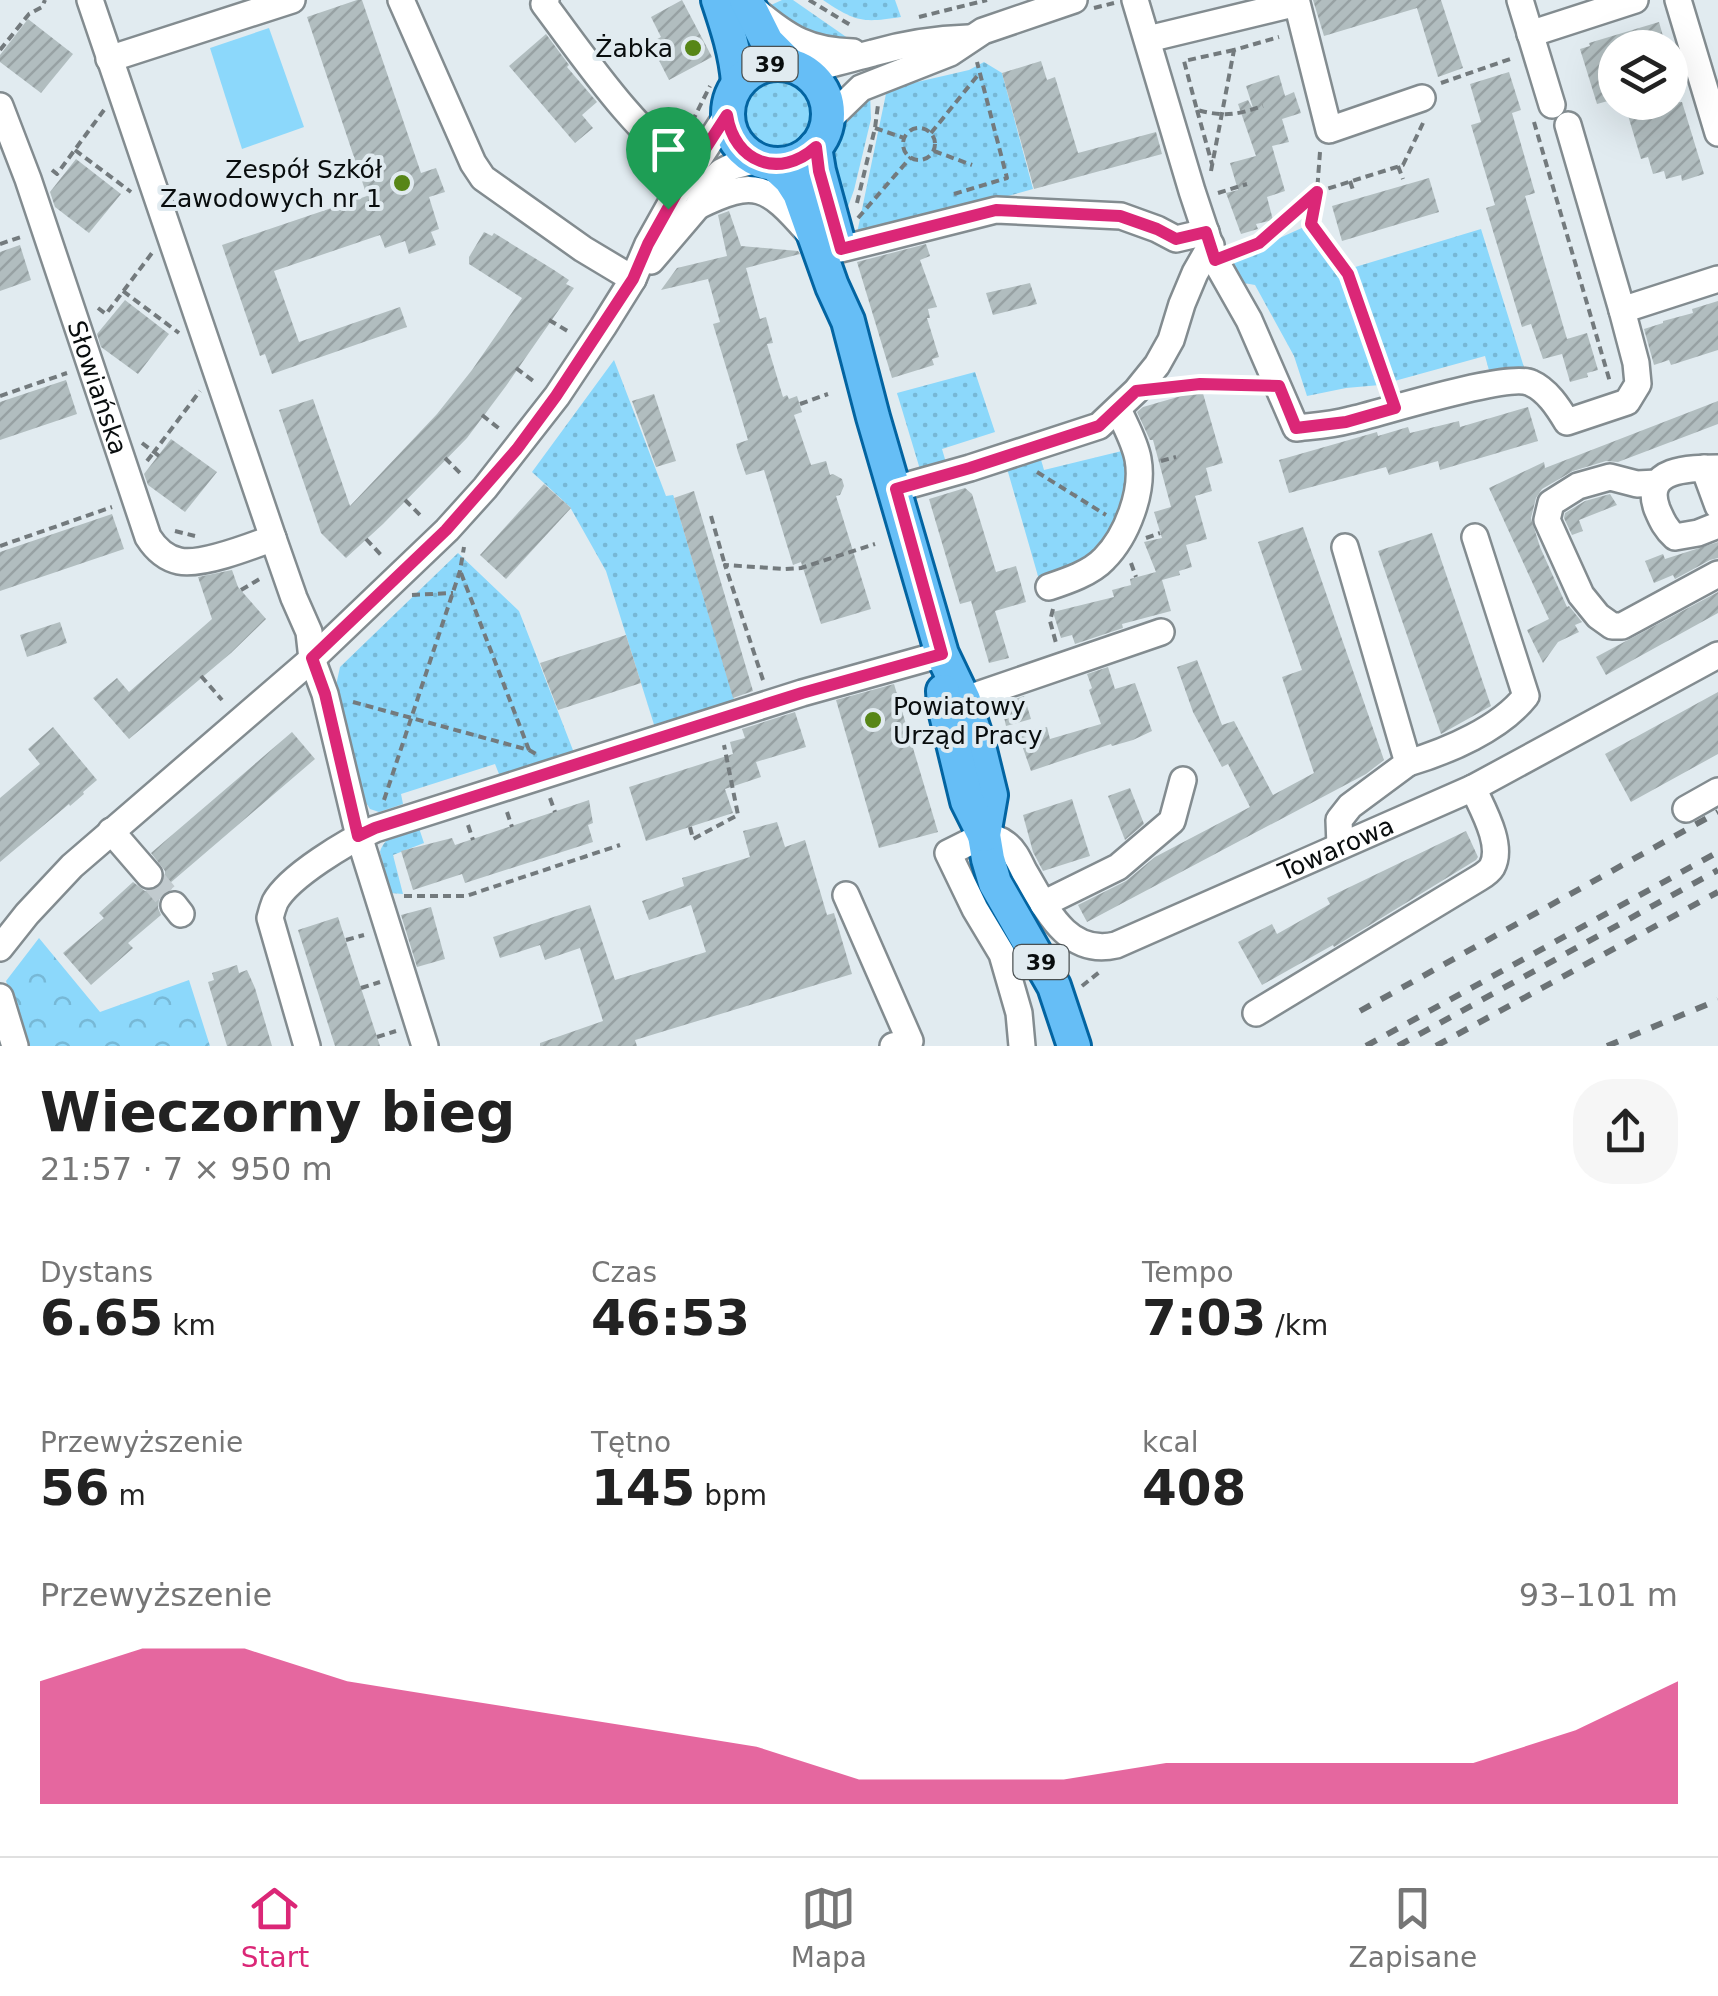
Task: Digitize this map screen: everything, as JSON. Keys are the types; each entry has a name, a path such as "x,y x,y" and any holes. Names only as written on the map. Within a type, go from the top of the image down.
{"main road":[{"name":"39","path":"737,1 768,42 812,76 825,96 819,171 836,239 832,286 848,320 954,703 978,742 990,795 984,834 995,883 1054,986 1074,1046"},
{"name":"39","path":"737,1 732,44 737,65 727,77 729,129 745,153 766,162 790,180 836,239"},
{"name":"39","path":"727,77 775,63 796,67"},
{"path":"766,162 797,161 822,133"}],"street":[{"path":"90,0 273,538 309,632 312,658 367,832 416,1037"},
{"path":"109,59 292,0"},
{"path":"401,0 473,163 484,178 633,279"},
{"path":"546,0 544,4 612,94 682,164"},
{"path":"822,133 861,88 950,53 984,31 1074,0"},
{"path":"1136,0 1211,246 1249,320 1296,428 1346,422 1514,380 1529,382 1556,403 1567,422 1627,402 1638,384 1636,362 1568,125"},
{"path":"1520,0 1530,34 1542,110"},
{"path":"1530,34 1634,0"},
{"path":"1678,0 1718,134"},
{"path":"737,1 804,44 829,50 866,42 973,38"},
{"path":"1148,39 1241,9 1297,3 1329,130 1428,104"},
{"path":"796,67 827,66 866,42"},
{"name":"Słowiańska","path":"0,106 154,547 186,562 241,550 273,538"},
{"path":"0,948 61,878 312,658 485,488 556,396 633,279 682,164 727,115"},
{"path":"633,279 698,206 709,183 721,172 766,162"},
{"path":"698,206 728,191 761,191 836,239 996,210 1120,216 1176,239 1211,246"},
{"path":"896,489 1099,426 1157,365 1211,246"},
{"path":"1622,310 1718,279"},
{"path":"1053,586 1104,560 1139,495 1138,458 1127,400"},
{"path":"1718,506 1711,468 1670,472 1657,483 1652,497 1662,521 1675,537 1718,525"},
{"path":"1657,483 1637,484 1610,477 1578,486 1551,503 1547,520 1582,594 1598,616 1612,626 1622,626 1718,574"},
{"path":"1340,846 1338,820 1350,806 1408,763 1447,751 1514,711 1526,696 1475,536"},
{"path":"1345,548 1408,763"},
{"path":"954,703 1160,632"},
{"path":"307,1046 270,918 283,892 367,832 771,703 942,654"},
{"name":"Towarowa","path":"984,834 1004,842 1014,853 1050,915 1074,940 1102,948 1133,938 1473,788 1718,655"},
{"path":"1043,904 1118,867 1172,821 1183,780"},
{"path":"1256,1013 1480,878 1492,867 1492,831 1473,788"},
{"path":"1686,809 1718,790"},
{"path":"111,832 149,875"},
{"path":"984,834 948,852 1002,954 1019,1013 1022,1046"},
{"path":"846,896 906,1044"},
{"path":"0,997 15,1046"}],"path":[{"path":"0,50 45,0"},
{"path":"809,0 866,42"},
{"path":"920,17 987,0"},
{"path":"1212,165 1184,61 1286,35"},
{"path":"1209,179 1234,50"},
{"path":"1211,246 1259,243 1317,192 1402,164 1441,83 1515,58"},
{"path":"930,133 980,73 1007,178 943,197"},
{"path":"682,164 727,77"},
{"path":"836,239 875,128 879,98"},
{"path":"46,166 59,176 107,106"},
{"path":"1197,110 1220,116 1263,106"},
{"path":"1542,110 1614,395"},
{"path":"875,128 904,138"},
{"path":"904,138 919,128 934,138 934,151"},
{"path":"904,138 910,158 921,160 934,151"},
{"path":"1320,143 1311,224 1348,274 1395,408"},
{"path":"75,150 138,197"},
{"path":"934,151 972,165"},
{"path":"836,239 910,158"},
{"path":"1398,166 1403,179"},
{"path":"1350,181 1354,194"},
{"path":"1207,197 1247,184"},
{"path":"836,239 866,222"},
{"path":"106,314 155,250"},
{"path":"123,291 185,338"},
{"path":"94,305 111,318"},
{"path":"549,320 571,333"},
{"path":"0,396 90,365"},
{"path":"516,368 536,383"},
{"path":"1127,400 1200,384 1279,386"},
{"path":"142,443 156,454 202,388"},
{"path":"800,404 828,394"},
{"path":"482,415 502,430"},
{"path":"1008,454 1124,526"},
{"path":"445,458 463,476"},
{"path":"0,546 135,499"},
{"path":"405,500 423,518"},
{"path":"711,516 771,703"},
{"path":"366,540 383,558"},
{"path":"726,565 801,568 875,544"},
{"path":"367,832 412,718 460,571 464,547"},
{"path":"460,571 530,750"},
{"path":"241,590 266,575"},
{"path":"1053,586 1050,621 1059,657"},
{"path":"408,595 453,593"},
{"path":"201,676 222,700"},
{"path":"325,694 530,750 564,769"},
{"path":"690,827 693,840 738,815 724,746"},
{"path":"389,897 466,896 620,845"},
{"path":"346,940 378,930"},
{"path":"361,988 392,978"},
{"path":"377,1036 416,1037"}],"green space":[{"path":"782,0 793,0 852,41 806,36 771,8"},
{"path":"823,0 895,0 901,17 860,19"},
{"path":"269,28 304,127 242,149 210,48"},
{"path":"984,62 1002,73 1033,189 856,238 887,89 969,70"},
{"path":"777,79 802,90 813,115 802,140 777,151 752,140 741,115 752,90"},
{"path":"870,92 871,119 845,215 829,161 844,115"},
{"path":"1304,227 1342,271 1481,229 1527,377 1490,374 1485,356 1380,385 1307,396 1294,356 1255,285 1238,282 1226,262"},
{"path":"614,360 666,496 673,495 736,706 656,731 606,571 570,507 532,472"},
{"path":"975,372 995,432 942,449 947,466 922,476 897,393"},
{"path":"1130,449 1131,495 1098,556 1040,583 1006,465 1039,453 1044,470"},
{"path":"458,553 519,611 576,758 501,779 495,764 401,794 403,804 379,812 370,809 365,801 335,690 340,667"},
{"path":"419,828 424,843 393,855 403,894 391,893 380,852 382,846 395,835"},
{"path":"39,938 100,1012 189,980 210,1046 28,1046 6,981"}],"building":[{"name":"Zespół Szkół Zawodowych nr 1","path":"362,0 421,173 436,168 445,192 429,197 439,229 431,232 436,245 409,254 405,241 385,248 380,235 274,271 299,342 400,307 407,327 272,374 265,354 260,356 222,245 367,196 307,17"},
{"path":"682,0 712,57 669,80 650,43 661,37 651,17"},
{"path":"1313,0 1441,0 1463,68 1438,77 1417,8 1324,36"},
{"path":"28,19 73,54 41,93 0,62 0,55"},
{"path":"1659,22 1661,30 1632,30"},
{"path":"546,34 597,102 582,115 593,128 575,143 509,66"},
{"path":"1598,40 1597,104 1580,49 1590,46 1589,43"},
{"path":"1041,61 1047,80 1055,77 1078,153 1156,132 1162,154 1034,189 1002,73"},
{"path":"1509,72 1521,110 1512,113 1535,193 1525,196 1567,339 1587,333 1598,370 1570,382 1562,354 1543,359 1531,324 1522,327 1486,208 1495,205 1471,125 1481,122 1470,84"},
{"path":"1279,75 1285,96 1294,92 1301,113 1282,119 1289,142 1272,146 1285,191 1267,197 1273,220 1256,224 1258,229 1241,234 1226,193 1238,190 1230,163 1256,156 1238,104 1248,100 1254,111 1246,86"},
{"path":"1629,120 1688,120 1704,174 1682,181 1681,175 1666,179 1664,171 1653,174 1648,157 1641,159"},
{"path":"76,159 121,194 89,233 55,207 50,192"},
{"path":"1429,178 1439,212 1342,241 1332,206"},
{"path":"729,211 741,246 800,254 746,268 760,319 766,317 773,343 767,344 783,397 797,396 802,412 794,415 811,465 826,461 830,475 842,479 844,486 836,496 871,609 821,624 801,562 793,565 764,470 746,475 738,452 736,444 748,440 713,324 720,322 708,279 661,290 677,268 727,256 718,215"},
{"path":"484,232 492,236 494,233 554,270 574,288 467,438 346,558 321,533 279,410 313,399 350,506 437,414 522,298 469,264"},
{"path":"926,244 930,256 920,260 937,307 928,309 927,318 939,357 932,359 934,365 892,378 857,262"},
{"path":"20,245 31,280 0,291 0,252"},
{"path":"1030,283 1037,304 993,315 986,293"},
{"path":"125,300 169,334 138,374 101,347 97,334"},
{"path":"1718,301 1718,350 1671,365 1669,360 1654,365 1644,329"},
{"path":"66,380 77,414 0,440 0,402"},
{"path":"1202,390 1223,463 1206,468 1212,491 1195,496 1207,539 1186,545 1192,567 1162,580 1171,611 1122,624 1123,628 1075,644 1072,635 1061,638 1053,612 1114,597 1112,590 1131,585 1130,579 1156,572 1144,542 1162,538 1154,512 1171,507 1153,440 1137,412"},
{"path":"654,394 676,461 656,467 632,401"},
{"path":"1718,401 1718,424 1618,462 1606,461 1573,471 1542,489 1531,518 1567,607 1582,622 1575,625 1579,632 1558,642 1543,663 1527,630 1549,619 1489,488 1544,462 1545,468"},
{"path":"1528,407 1538,441 1440,470 1438,461 1389,475 1386,467 1289,493 1279,460 1377,432 1378,436 1408,427 1410,433 1459,421 1460,427"},
{"path":"171,439 217,472 185,512 148,485 144,474"},
{"path":"544,484 571,508 506,579 480,555"},
{"path":"965,488 972,494 996,572 1016,566 1026,602 995,611 1009,658 989,663 971,601 960,604 929,499"},
{"path":"694,491 753,691 733,698 674,498"},
{"path":"1610,494 1617,505 1579,520 1583,531 1572,535 1565,513 1585,501"},
{"path":"112,514 124,549 0,591 0,552"},
{"path":"1303,527 1384,760 1366,774 1087,922 1078,905 1126,881 1155,857 1250,807 1228,764 1222,767 1193,712 1177,667 1197,660 1222,725 1234,721 1273,795 1314,773 1282,677 1302,670 1258,542"},
{"path":"1432,533 1491,706 1441,734 1378,551"},
{"path":"1718,542 1718,558 1675,579 1673,575 1654,583 1645,561 1663,554 1665,559"},
{"path":"232,570 238,587 266,619 129,739 93,698 117,678 129,692 212,619 198,577"},
{"path":"1718,592 1718,613 1606,675 1596,657"},
{"path":"60,622 67,643 27,657 20,635"},
{"path":"626,635 641,683 558,710 540,663"},
{"path":"1108,667 1115,689 1135,683 1152,731 1031,771 1018,734 1047,727 1050,739 1101,724 1087,674"},
{"path":"894,684 938,832 879,848 836,700"},
{"path":"1718,692 1718,754 1631,802 1605,754"},
{"path":"1024,696 1031,719 1006,726 1001,704"},
{"path":"795,712 806,747 756,762 761,777 725,789 733,813 646,841 629,787 733,754 730,742 745,738 742,729"},
{"path":"53,727 97,780 0,862 0,798 40,764 28,749"},
{"path":"292,732 315,759 169,884 172,889 159,900 161,915 128,943 133,948 91,985 63,953 104,918 99,913 133,882 145,891 160,887 165,871 151,853"},
{"path":"1130,788 1144,824 1125,840 1108,796"},
{"path":"1072,799 1090,856 1043,871 1033,852 1023,815"},
{"path":"589,800 593,823 588,825 593,842 465,883 462,874 413,890 401,851 452,838 455,845"},
{"path":"777,822 785,847 805,840 827,915 834,913 852,974 635,1040 637,1046 540,1046 603,1021 580,948 545,960 540,945 500,958 493,937 590,905 615,980 706,952 691,905 649,920 642,901 684,886 682,878 750,857 743,831"},
{"path":"1466,831 1476,860 1334,947 1262,985 1238,942 1272,924 1277,934 1330,904 1327,898"},
{"path":"431,907 445,959 417,967 401,915"},
{"path":"338,917 380,1046 335,1046 298,930"},
{"path":"237,965 239,973 247,970 255,988 272,1046 227,1046 208,982 214,980 212,973"}],"tunnel":[{"path":"149,875 174,905"}],"railway":[{"path":"1360,1011 1718,812"},
{"path":"1366,1046 1718,852"},
{"path":"1398,1046 1718,870"},
{"path":"1436,1046 1718,892"},
{"path":"1607,1046 1718,1000"}],"place":[{"name":"Żabka","path":"693,48"},
{"name":"Zespół Szkół Zawodowych nr 1","path":"402,183"},
{"name":"Powiatowy Urząd Pracy","path":"873,720"}],"route":[{"path":"727,115 736,142 745,153 766,163 797,161 816,147 841,249 996,210 1120,216 1176,239 1206,232 1215,260 1259,243 1317,192 1311,224 1348,274 1395,408 1346,422 1296,428 1279,386 1200,384 1136,391 1099,426 896,489 942,654 802,693 358,836 325,694 312,658 446,530 517,449 603,327 633,279 668,209 727,115"}]}
